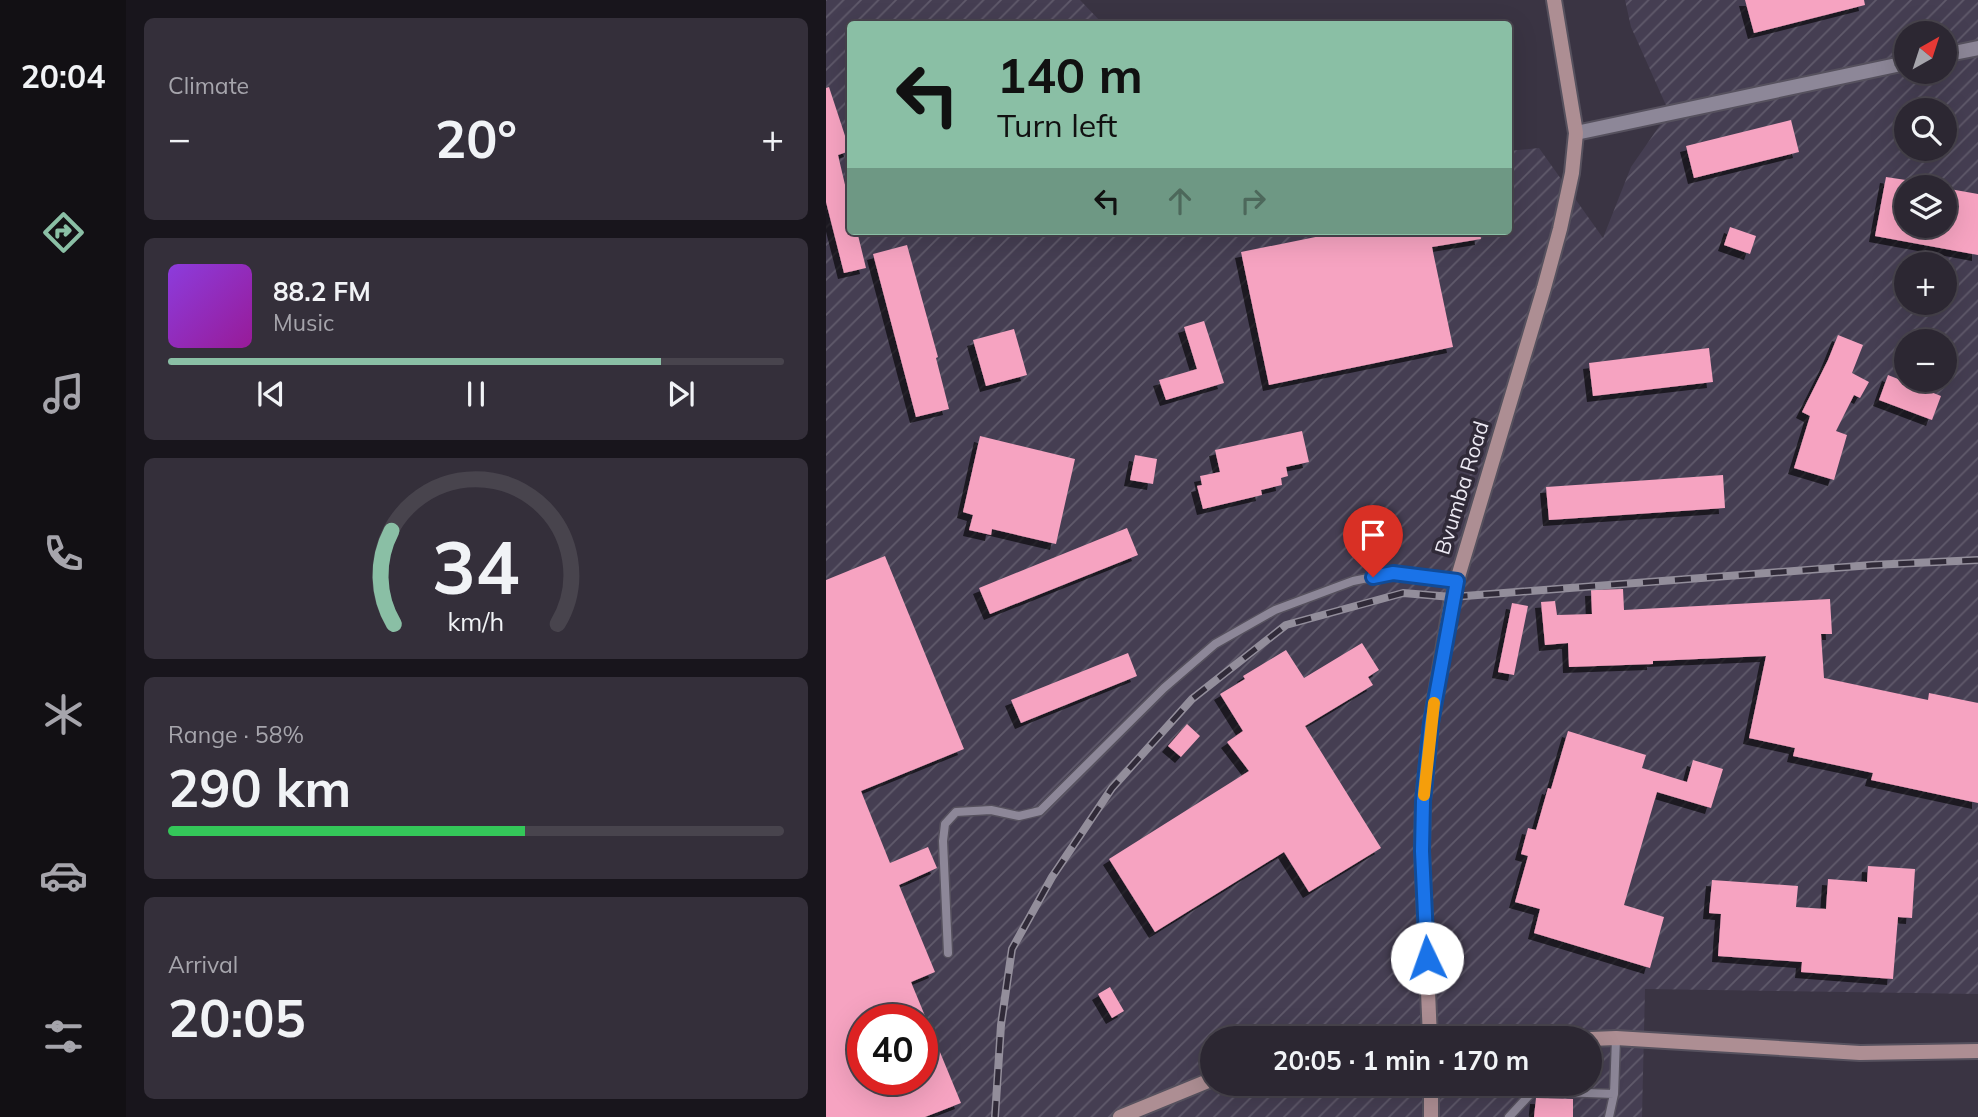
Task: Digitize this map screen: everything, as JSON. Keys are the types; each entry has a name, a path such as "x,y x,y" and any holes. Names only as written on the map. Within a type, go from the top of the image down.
{"street":[{"name":"Bvumba Road","path":"1429,1026 1422,851 1423,801 1431,723 1457,581 1560,229 1572,173 1576,133 1554,0"},
{"path":"1957,52 1978,48"},
{"path":"1576,133 1894,66"},
{"path":"1602,1039 1860,1054 1978,1051"},
{"path":"1120,1117 1200,1084"},
{"path":"1431,1096 1431,1117"}],"lane":[{"path":"948,953 943,841 945,824 956,812 991,810 1019,816 1040,811 1164,688 1215,644 1275,610 1353,581 1393,573 1457,581"},
{"path":"1609,1117 1614,1094 1616,1038"},
{"path":"1510,1117 1533,1091 1614,1094"}],"shaded area":[{"path":"826,0 1080,0 1100,21 847,21 847,235 1512,235 1512,151 1539,148 1603,238 1631,167 1669,112 1631,27 1625,0 1978,0 1978,994 1645,989 1642,1117 826,1117"}],"building":[{"path":"1745,0 1864,0 1865,5 1754,33"},
{"path":"829,87 847,142 847,152 838,155 847,193 847,235 858,235 866,268 844,273 826,202 826,88"},
{"path":"1791,120 1799,152 1694,178 1686,146"},
{"path":"1886,177 1894,178 1894,238 1957,238 1957,190 1978,194 1978,255 1875,236"},
{"path":"1730,227 1756,236 1750,254 1724,245"},
{"path":"1325,235 1480,235 1481,239 1432,247 1453,347 1269,385 1241,252"},
{"path":"907,245 938,357 936,358 949,409 916,417 873,254"},
{"path":"1204,321 1224,383 1166,400 1159,380 1197,369 1184,327"},
{"path":"1014,329 1027,375 986,386 973,340"},
{"path":"1838,335 1863,345 1852,373 1869,382 1860,398 1854,395 1836,431 1847,435 1834,480 1794,468 1810,416 1802,412"},
{"path":"1709,348 1713,382 1593,396 1589,363"},
{"path":"1888,375 1894,377 1894,392 1931,392 1941,396 1932,420 1879,400"},
{"path":"1302,431 1309,462 1286,467 1288,476 1281,478 1282,485 1261,490 1262,495 1203,509 1197,486 1202,485 1200,476 1220,472 1215,450"},
{"path":"980,436 1075,459 1056,544 992,529 991,535 969,530 973,515 963,512"},
{"path":"1135,455 1157,459 1153,484 1130,480"},
{"path":"1723,475 1725,508 1549,520 1546,487"},
{"path":"1127,528 1138,555 990,614 979,588"},
{"path":"885,556 964,749 861,791 890,863 928,847 937,868 899,885 935,972 911,982 920,1004 847,1004 847,1095 938,1095 938,1047 961,1103 925,1117 826,1117 826,580"},
{"path":"1623,589 1624,610 1830,599 1832,634 1821,634 1824,678 1928,700 1929,693 1978,703 1978,803 1871,780 1873,773 1793,756 1795,748 1749,738 1766,656 1569,667 1568,643 1545,645 1541,602 1555,601 1557,615 1592,614 1591,590"},
{"path":"1512,603 1528,606 1514,675 1498,672"},
{"path":"1362,643 1379,670 1368,677 1373,685 1305,726 1381,848 1309,892 1284,852 1155,932 1109,859 1249,771 1227,742 1243,731 1220,694 1245,679 1243,676 1286,650 1304,678"},
{"path":"1128,653 1137,676 1021,723 1011,700"},
{"path":"1187,724 1200,736 1181,757 1168,746"},
{"path":"1568,731 1646,755 1642,768 1687,782 1693,760 1723,769 1711,808 1657,792 1624,905 1664,917 1650,968 1534,933 1540,909 1515,902 1528,856 1521,854 1528,828 1536,830"},
{"path":"1868,866 1915,869 1912,918 1898,917 1893,979 1801,972 1802,962 1718,956 1721,914 1709,913 1712,880 1798,886 1796,907 1826,909 1828,879 1867,882"},
{"path":"1110,987 1124,1011 1112,1018 1098,994"},
{"path":"1536,1098 1573,1099 1573,1117 1534,1117"}],"railway":[{"path":"995,1117 1001,1025 1012,949 1052,877 1112,788 1192,699 1286,625 1403,593 1452,597 1872,565 1978,560"}],"slow traffic":[{"path":"1424,795 1434,703"}],"route":[{"path":"1373,577 1393,573 1457,581 1431,723 1423,801 1422,851 1427,958"}]}
